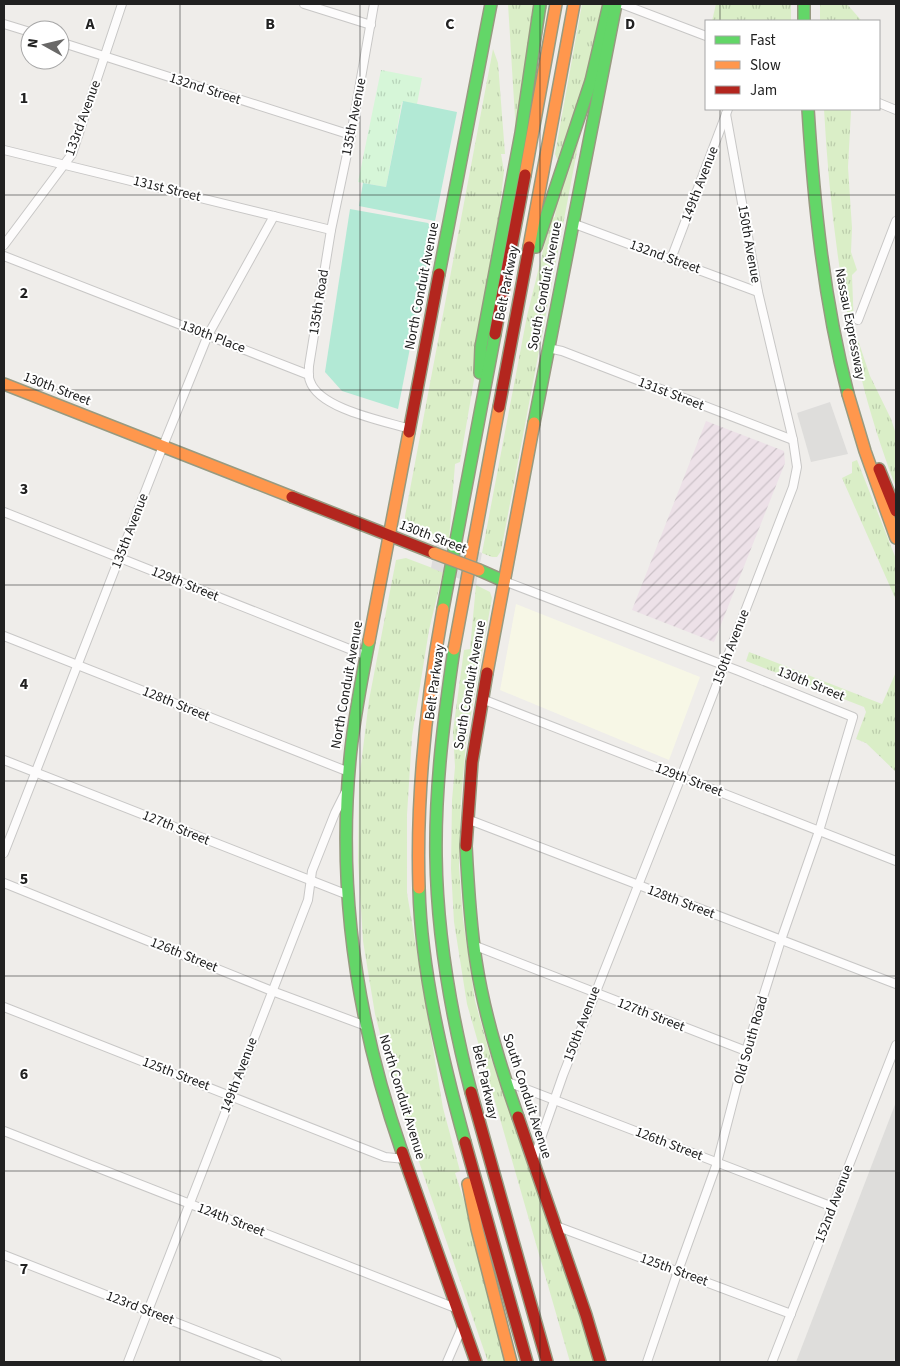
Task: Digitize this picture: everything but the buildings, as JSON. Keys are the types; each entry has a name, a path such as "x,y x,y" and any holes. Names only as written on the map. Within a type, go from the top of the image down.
{"main road":[{"name":"North Conduit Avenue","path":"476,1362 379,1080 366,1026 354,960 348,895 346,841 349,772 366,656 491,4"},
{"path":"477,428 481,347 517,154 540,4"},
{"name":"Belt Parkway","path":"527,1362 473,1173 454,1100 436,1017 425,952 419,895 418,819 424,743 436,651 556,4"},
{"name":"Belt Parkway","path":"547,1362 486,1152 465,1067 445,963 439,909 436,838 438,785 448,696 465,592 574,4"},
{"path":"518,302 592,81 609,4"},
{"name":"South Conduit Avenue","path":"600,1362 556,1226 505,1081 487,1019 473,945 467,871 467,819 472,762 482,700 572,223 616,4"},
{"path":"804,4 804,20"},
{"name":"Nassau Expressway","path":"808,113 824,275 835,338 851,401 878,491 896,538"},
{"name":"130th Street","path":"4,384 504,581"},
{"path":"851,401 896,511"},
{"path":"454,1100 472,1208 511,1362"}],"street":[{"name":"133rd Avenue","path":"4,245 72,154 122,4"},
{"path":"304,4 371,25"},
{"name":"135th Avenue","path":"331,230 351,135 374,4"},
{"path":"622,4 705,36"},
{"path":"4,24 20,29"},
{"name":"132nd Street","path":"70,45 351,135"},
{"path":"880,103 896,110"},
{"name":"149th Avenue","path":"671,259 727,112"},
{"name":"150th Avenue","path":"533,1162 563,1074 594,993 681,777 793,487 797,466 793,440 758,292 727,112"},
{"name":"131st Street","path":"4,150 331,230"},
{"name":"135th Avenue","path":"4,853 208,335 274,216"},
{"path":"858,320 896,221"},
{"name":"132nd Street","path":"572,223 758,292"},
{"name":"135th Road","path":"309,375 331,230"},
{"name":"130th Place","path":"4,256 309,375"},
{"name":"131st Street","path":"548,348 793,440"},
{"path":"309,375 310,381 318,393 335,406 410,430"},
{"name":"129th Street","path":"4,512 366,656"},
{"name":"130th Street","path":"504,581 724,665 853,717"},
{"name":"128th Street","path":"4,636 349,772"},
{"name":"129th Street","path":"482,700 896,860"},
{"name":"Old South Road","path":"647,1362 718,1163 746,1051 781,940 819,831 853,717"},
{"name":"127th Street","path":"4,760 348,895"},
{"name":"149th Avenue","path":"128,1362 308,900 312,871 334,813 348,787"},
{"name":"128th Street","path":"467,819 896,984"},
{"name":"126th Street","path":"4,883 366,1026"},
{"name":"127th Street","path":"473,945 746,1051"},
{"name":"125th Street","path":"4,1007 386,1157 405,1159"},
{"name":"152nd Avenue","path":"772,1362 896,1045"},
{"name":"126th Street","path":"505,1081 832,1207"},
{"name":"124th Street","path":"4,1131 458,1309"},
{"name":"125th Street","path":"556,1226 791,1314"},
{"name":"123rd Street","path":"4,1255 277,1362"},
{"path":"447,1362 463,1325"}],"shaded area":[{"path":"830,402 848,454 811,462 797,413"},
{"path":"706,421 784,451 785,463 714,642 632,610"},
{"path":"516,604 700,677 669,760 500,690"},
{"path":"896,1102 896,1354 894,1362 796,1362"}],"green space":[{"path":"508,4 548,4 518,166"},
{"path":"582,4 604,4 587,78 560,159 557,159 555,154"},
{"path":"716,4 791,4 791,20 712,20"},
{"path":"820,4 847,4 860,20 820,20"},
{"path":"493,49 498,63 505,154 501,154 504,171 492,274 460,462 455,464 449,540 409,525 405,522 405,516"},
{"path":"381,70 422,78 417,104 402,102 386,187 358,182"},
{"path":"403,101 457,112 435,221 359,206 363,183 386,187"},
{"path":"824,110 850,110 848,167 852,228 851,252 857,270 852,275 854,328 870,376 891,419 896,434 896,487 880,442 854,348 837,253"},
{"path":"581,130 501,551 497,557 492,557 482,553 527,316 551,218 555,217 556,205"},
{"path":"350,209 428,223 433,231 398,409 342,391 325,372"},
{"path":"857,460 896,559 896,600 842,478 852,473 852,462"},
{"path":"406,558 443,572 429,630 412,736 407,815 407,893 443,1108 460,1171 455,1173 481,1252 506,1362 488,1362 396,1095 375,1014 363,941 358,861 359,781 369,700 396,560"},
{"path":"476,585 490,592 492,598 466,743 461,801 459,867 463,919 475,1001 491,1058 589,1339 594,1362 570,1362 467,1004 454,922 451,869 452,800 455,767 453,731 464,650 470,649"},
{"path":"749,652 882,704 896,672 896,772 866,743 856,739 866,712 864,707 746,661"}],"pier":[{"path":"437,535 482,553 476,585 431,568"}],"traffic: fast":[{"path":"439,274 491,4"},
{"path":"480,373 481,347 521,133 540,4"},
{"path":"536,247 591,81 609,4"},
{"path":"534,423 616,4"},
{"path":"804,4 804,20"},
{"path":"808,110 821,253 832,324 848,394"},
{"path":"443,609 495,334"},
{"path":"479,570 504,581"},
{"path":"369,641 351,749 347,800 346,852 349,903 354,954 362,1004 386,1103 402,1152"},
{"path":"454,649 439,778 436,830 437,886 446,975 457,1034 471,1092"},
{"path":"466,846 468,890 479,981 493,1040 518,1117"},
{"path":"419,888 424,951 434,1016 465,1142"}],"traffic: slow":[{"path":"525,175 556,4"},
{"path":"529,247 574,4"},
{"path":"4,384 292,497"},
{"path":"848,394 865,451 896,538"},
{"path":"454,649 499,407"},
{"path":"487,673 534,423"},
{"path":"369,641 409,432"},
{"path":"434,553 479,570"},
{"path":"419,888 419,818 427,713 443,609"},
{"path":"468,1184 477,1229 511,1362"}],"traffic: jam":[{"path":"495,334 525,175"},
{"path":"499,407 529,247"},
{"path":"409,432 439,274"},
{"path":"879,469 896,511"},
{"path":"292,497 434,553"},
{"path":"466,846 472,762 487,673"},
{"path":"471,1092 547,1362"},
{"path":"518,1117 586,1315 600,1362"},
{"path":"465,1142 527,1362"},
{"path":"402,1152 476,1362"}]}
